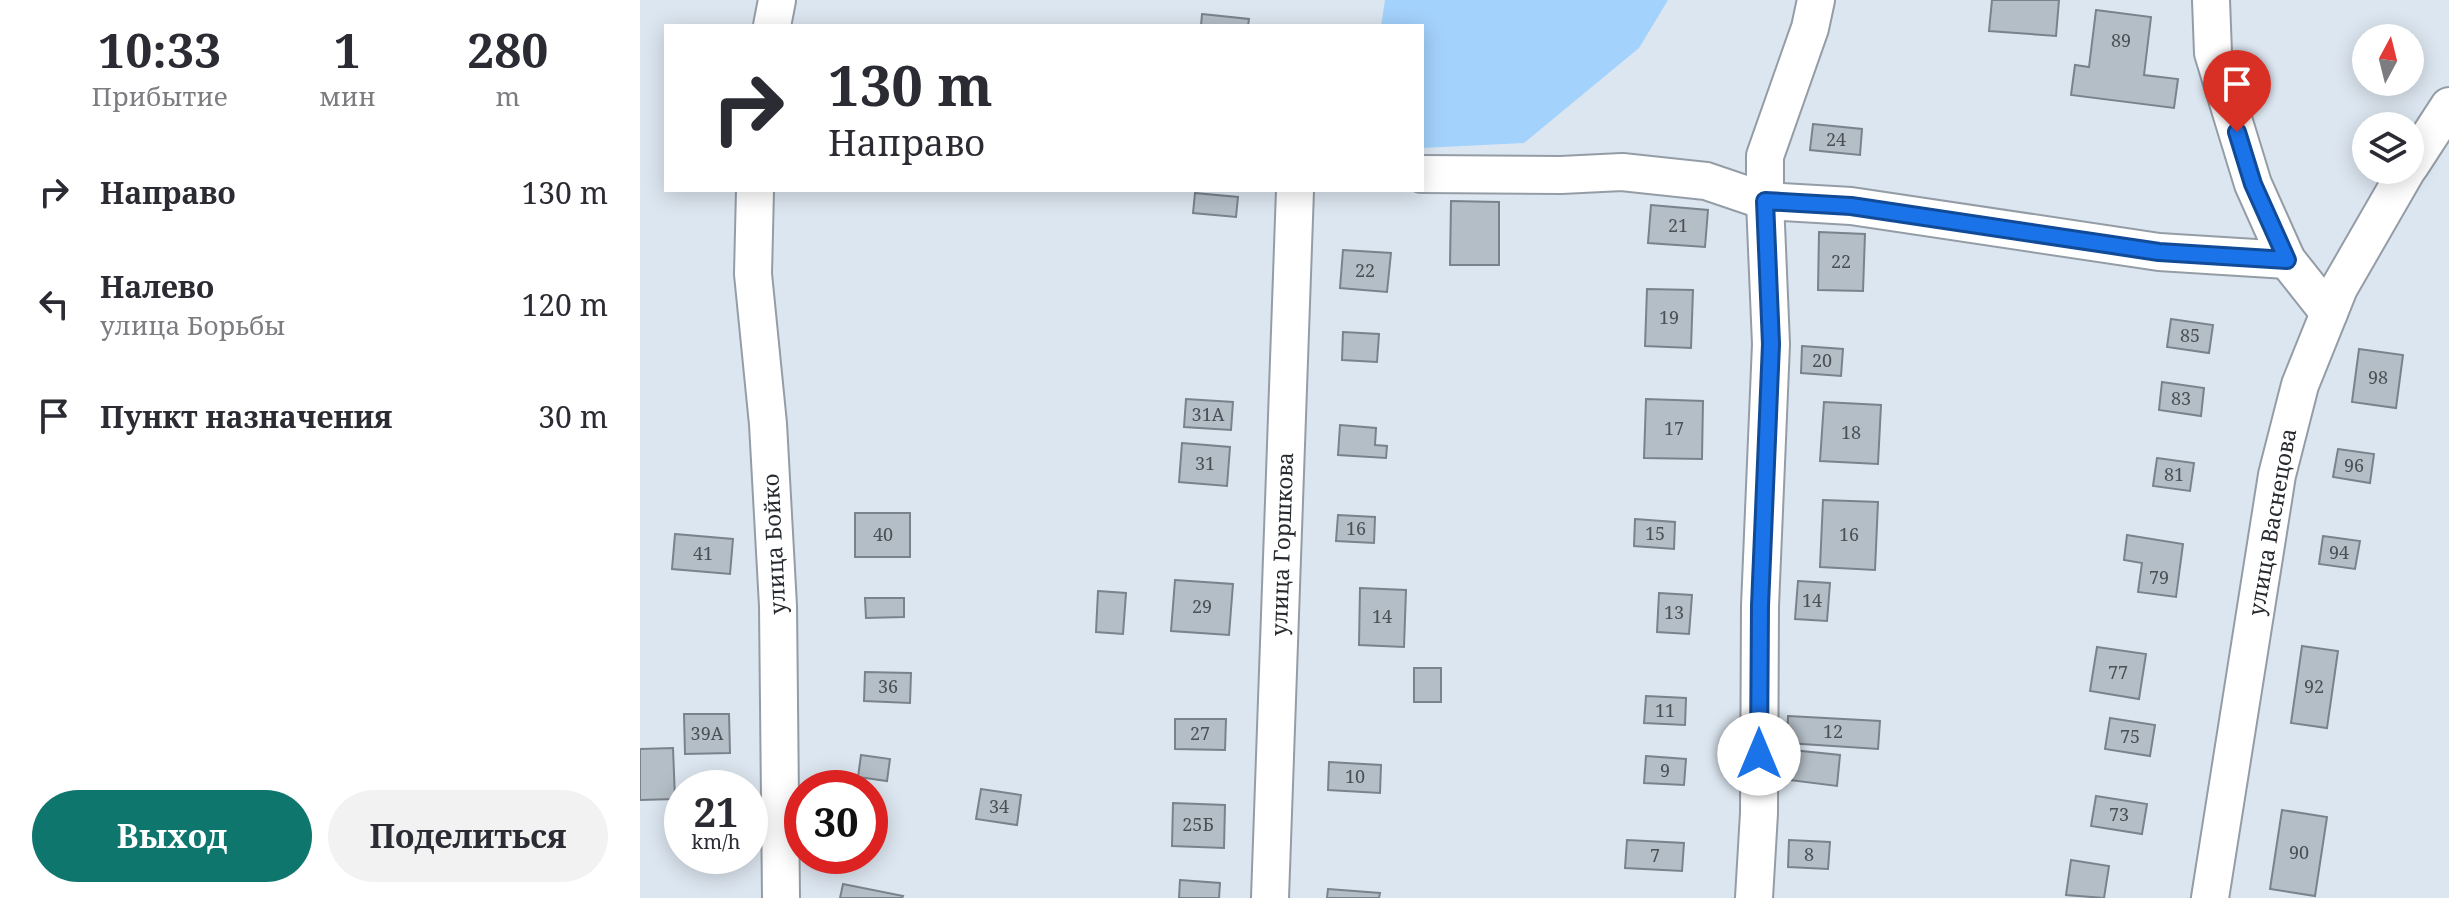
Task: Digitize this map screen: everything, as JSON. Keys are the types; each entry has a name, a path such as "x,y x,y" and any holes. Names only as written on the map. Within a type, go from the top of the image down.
{"street":[{"path":"772,24 777,0"},
{"path":"1754,898 1759,813 1760,606 1771,344 1765,156 1810,28 1816,0"},
{"path":"2211,0 2213,53 2253,184 2287,260 2329,313"},
{"name":"улица Васнецова","path":"2424,145 2449,106"},
{"path":"1424,174 1622,172 1706,181 1765,201 1851,206 2159,252 2287,260"},
{"name":"улица Васнецова","path":"2210,898 2277,475 2300,385 2339,288 2400,184"},
{"name":"улица Бойко","path":"755,192 753,274 768,424 778,606 781,898"},
{"name":"улица Горшкова","path":"1270,898 1299,192"}],"shaded area":[{"path":"1385,0 1668,0 1639,48 1524,143 1424,148 1424,24 1381,24"}],"building":[{"path":"1992,0 2059,0 2056,36 1989,31"},
{"path":"2096,10 2151,17 2144,75 2178,79 2174,108 2071,95 2075,65 2089,67"},
{"path":"1202,14 1249,19 1248,24 1201,24"},
{"path":"1813,124 1862,129 1860,155 1810,150"},
{"path":"1195,193 1238,197 1236,217 1193,213"},
{"path":"1451,201 1499,202 1499,265 1450,265"},
{"path":"1651,205 1708,210 1705,247 1648,243"},
{"path":"1819,232 1865,234 1863,291 1818,290"},
{"path":"1343,250 1391,253 1387,292 1340,288"},
{"path":"1647,289 1693,290 1691,348 1645,346"},
{"path":"2171,319 2213,325 2209,353 2167,347"},
{"path":"1343,332 1379,334 1377,362 1342,360"},
{"path":"1802,346 1843,349 1841,376 1801,373"},
{"path":"2359,349 2403,355 2396,408 2352,402"},
{"path":"2162,382 2204,388 2201,416 2159,410"},
{"path":"1186,399 1233,402 1231,430 1184,427"},
{"path":"1646,399 1703,401 1702,459 1644,458"},
{"path":"1824,402 1881,405 1878,464 1820,461"},
{"path":"1340,425 1376,428 1375,445 1387,446 1386,458 1338,455"},
{"path":"1182,443 1230,447 1227,486 1179,482"},
{"path":"2338,449 2374,454 2370,483 2333,477"},
{"path":"2157,458 2194,463 2190,491 2153,486"},
{"path":"1823,500 1878,502 1875,570 1820,567"},
{"path":"855,513 910,513 910,557 855,557"},
{"path":"1338,515 1375,517 1374,543 1336,541"},
{"path":"1635,519 1675,522 1674,549 1634,546"},
{"path":"675,534 733,539 730,574 672,569"},
{"path":"2127,535 2183,544 2176,597 2138,592 2142,563 2124,560"},
{"path":"2323,536 2360,541 2355,569 2319,564"},
{"path":"1175,580 1233,584 1229,635 1171,631"},
{"path":"1798,581 1830,583 1827,621 1795,619"},
{"path":"1360,588 1406,590 1404,647 1359,645"},
{"path":"1098,591 1126,593 1123,634 1096,632"},
{"path":"1659,593 1692,595 1689,634 1657,632"},
{"path":"865,598 904,598 904,617 866,618"},
{"path":"2302,646 2338,651 2327,728 2291,723"},
{"path":"2097,647 2146,654 2139,699 2090,691"},
{"path":"1414,668 1441,668 1441,702 1414,702"},
{"path":"865,672 911,673 910,703 864,701"},
{"path":"1646,696 1686,698 1685,725 1644,723"},
{"path":"684,714 729,714 730,753 685,754"},
{"path":"1788,716 1880,721 1878,749 1787,743"},
{"path":"2110,718 2155,725 2150,756 2105,749"},
{"path":"1175,719 1226,719 1225,750 1175,749"},
{"path":"673,748 674,770 664,770 664,799 640,800 640,749"},
{"path":"1792,750 1840,755 1837,786 1789,780"},
{"path":"861,755 890,759 888,774 888,770 859,770"},
{"path":"1646,756 1686,759 1684,785 1644,783"},
{"path":"1329,762 1381,765 1380,793 1328,790"},
{"path":"981,789 1021,795 1017,825 976,819"},
{"path":"2096,796 2147,804 2142,834 2091,826"},
{"path":"1173,803 1225,805 1224,848 1172,846"},
{"path":"2282,810 2327,817 2315,896 2270,889"},
{"path":"1627,840 1684,843 1682,871 1625,868"},
{"path":"1789,840 1830,842 1828,869 1788,867"},
{"path":"2071,860 2109,866 2104,898 2066,895"},
{"path":"1180,880 1220,883 1219,898 1179,898"},
{"path":"843,884 903,896 840,898"},
{"path":"1328,889 1380,893 1379,898 1327,898"}],"route":[{"path":"1759,754 1760,606 1771,344 1765,201 1851,206 2159,252 2287,260 2253,184 2237,132"}]}
